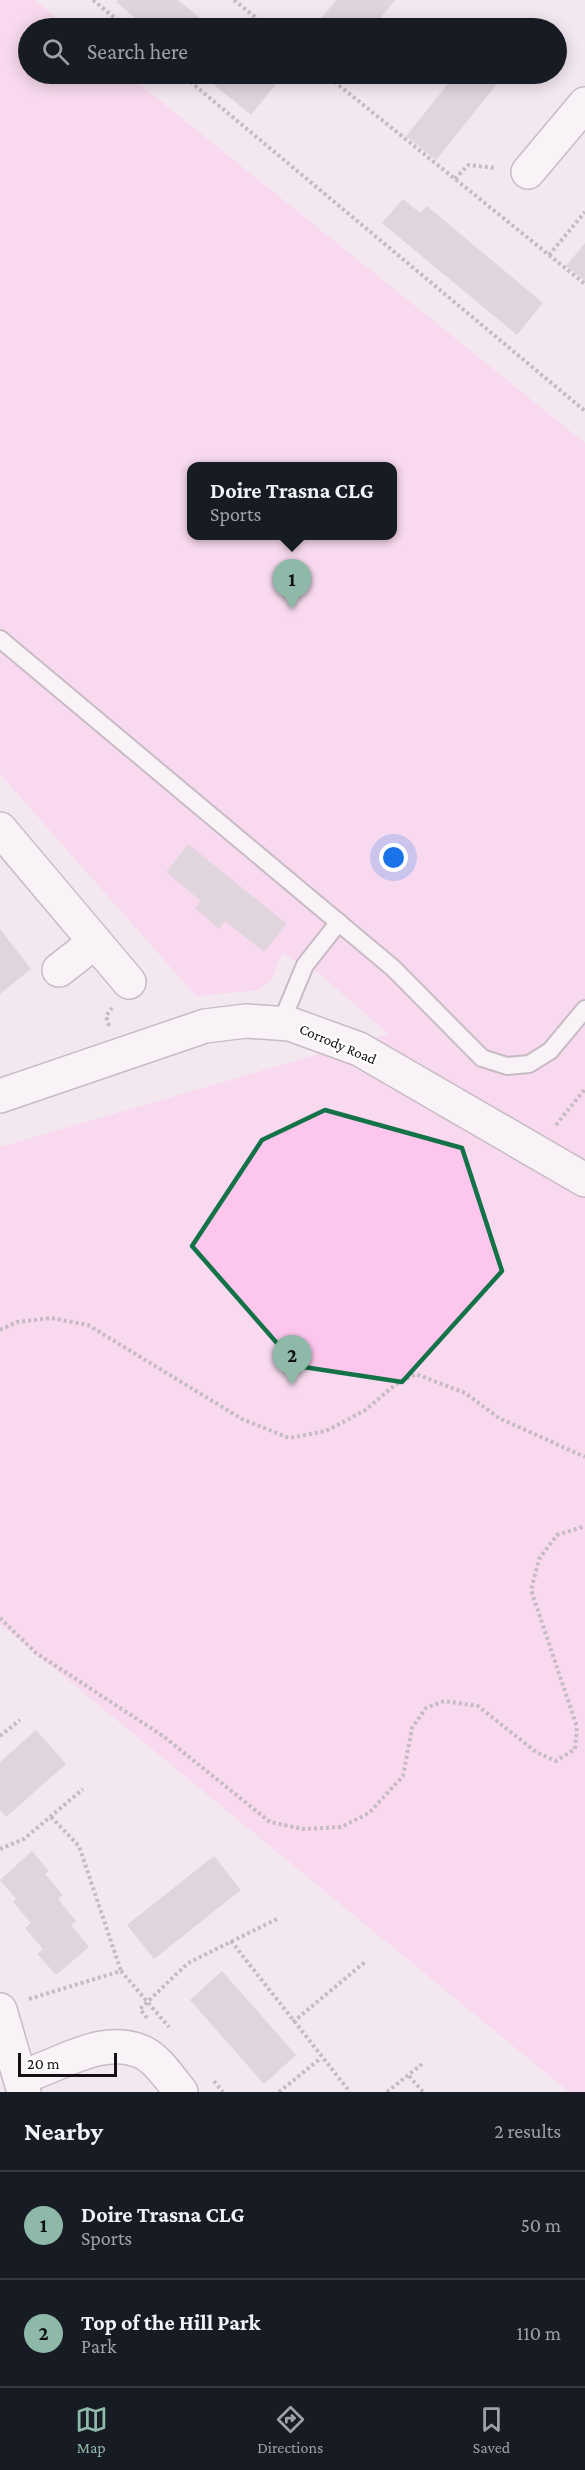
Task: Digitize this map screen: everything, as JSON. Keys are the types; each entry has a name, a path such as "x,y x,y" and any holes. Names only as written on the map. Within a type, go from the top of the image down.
{"street":[{"path":"528,172 585,104"},
{"path":"0,829 129,982"},
{"path":"59,970 95,942"},
{"name":"Corrody Road","path":"0,1096 205,1026 246,1021 290,1024 359,1049 585,1180"},
{"path":"0,2010 23,2084 100,2048 117,2045 143,2052 156,2062 181,2092"}],"lane":[{"path":"0,639 393,968 482,1058 507,1066 530,1064 550,1051 585,1009"},
{"path":"280,1023 305,965 339,922"}],"path":[{"path":"93,0 115,18"},
{"path":"234,0 256,18"},
{"path":"193,84 585,411"},
{"path":"337,84 585,284"},
{"path":"455,179 468,165 528,172"},
{"path":"549,255 585,212"},
{"path":"119,1055 106,1016 129,982"},
{"path":"535,1151 585,1089"},
{"path":"0,1330 17,1322 51,1318 88,1325 242,1419 289,1438 326,1431 364,1411 395,1385 416,1374 465,1393 500,1418 585,1457"},
{"path":"0,1618 36,1653 163,1737 270,1822 303,1829 341,1827 369,1813 403,1776 412,1728 426,1708 444,1701 478,1706 536,1752 556,1761 576,1749 577,1727 531,1590 539,1559 557,1535 585,1526"},
{"path":"0,1736 20,1720"},
{"path":"0,1849 24,1839 83,1789"},
{"path":"51,1817 79,1846 121,1971"},
{"path":"147,2017 140,2009 188,1962 279,1918"},
{"path":"231,1941 350,2092"},
{"path":"293,2022 365,1962"},
{"path":"282,2091 321,2058"},
{"path":"387,2092 422,2064"},
{"path":"409,2076 423,2092"}],"highlighted area":[{"path":"325,1110 462,1148 502,1271 402,1382 297,1366 192,1246 262,1140"}],"shaded area":[{"path":"0,0 34,0 57,18 18,18 18,84 139,84 585,443 585,2092 569,2092 0,1624 0,1147 388,1034 320,974 282,953 271,980 259,990 196,996 0,774"}],"building":[{"path":"118,0 178,0 200,18 135,18 116,2"},
{"path":"336,0 395,0 380,18 322,18"},
{"path":"213,84 276,84 251,115"},
{"path":"448,84 497,84 436,160 406,136"},
{"path":"403,199 420,213 427,206 543,303 517,335 382,223"},
{"path":"585,243 585,281 566,266"},
{"path":"188,844 287,924 264,952 225,921 219,929 195,908 201,901 166,872"},
{"path":"0,929 31,969 0,994"},
{"path":"36,1730 66,1764 6,1817 0,1810 0,1762"},
{"path":"32,1851 49,1871 45,1874 63,1895 58,1899 76,1921 71,1925 89,1947 56,1975 37,1954 43,1949 25,1928 31,1923 13,1902 16,1899 0,1880"},
{"path":"214,1856 241,1890 154,1959 127,1925"},
{"path":"222,1971 296,2055 264,2084 190,2000"}],"place":[{"name":"Doire Trasna CLG","path":"292,609"},
{"name":"Top of the Hill Park","path":"292,1385"}]}
